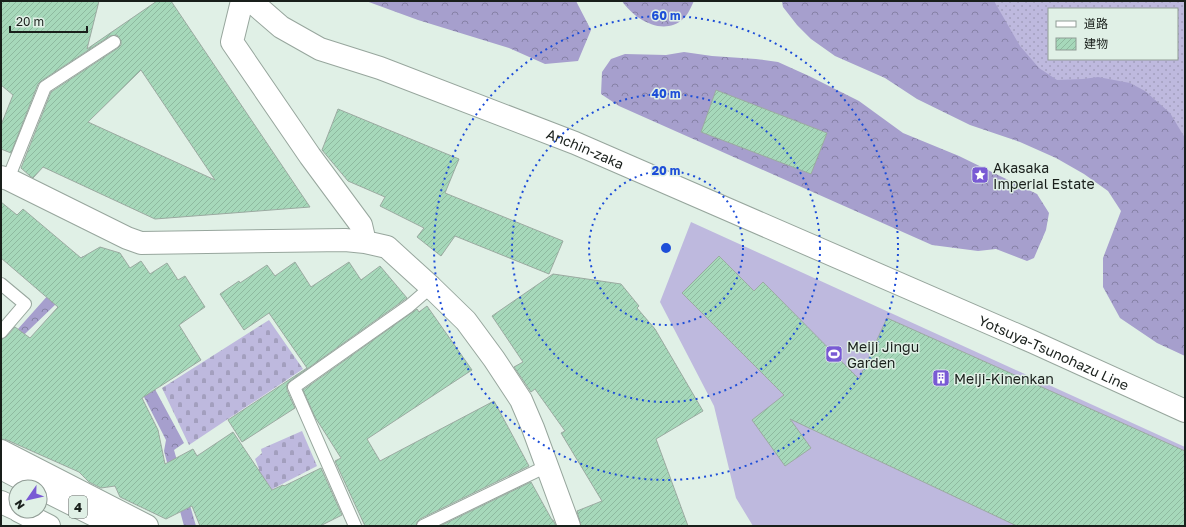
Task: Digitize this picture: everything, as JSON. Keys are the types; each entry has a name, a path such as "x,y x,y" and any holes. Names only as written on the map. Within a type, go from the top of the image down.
{"main road":[{"path":"242,1 232,42 310,156 361,225 365,242"},
{"name":"Anchin-zaka","path":"251,1 281,27 320,49 380,68 574,143 922,294"},
{"path":"4,178 127,238 141,243 344,240 365,242 387,247 466,321 494,359 520,400 533,428 569,526"},
{"name":"Yotsuya-Tsunohazu Line","path":"922,294 1033,342 1185,411"},
{"path":"1,451 147,526"},
{"name":"4","path":"1,468 22,479"},
{"name":"4","path":"48,492 116,526"},
{"path":"35,519 49,526"}],"lane":[{"path":"4,178 45,87 114,42"},
{"path":"1,284 25,304 1,332"},
{"path":"355,526 294,387 409,306 431,287"},
{"path":"423,526 547,466"}],"green space":[{"path":"366,1 576,1 591,30 578,61 545,64 509,48 418,20"},
{"path":"622,1 694,1 683,19 675,24 658,26 641,19 627,8"},
{"path":"782,1 994,1 1020,46 1039,68 1057,80 1098,77 1130,83 1145,91 1170,113 1185,138 1185,356 1157,343 1120,318 1103,287 1103,258 1121,211 1108,191 1084,174 1056,158 1020,142 970,125 917,99 885,78 835,56 811,39 797,25 783,7"},
{"path":"962,1 1185,1 1185,306 1176,262 982,33"},
{"path":"684,52 778,62 859,101 903,133 959,156 1037,194 1049,213 1046,230 1034,258 1027,261 996,249 978,251 932,245 619,106 601,94 602,72 611,59 625,54 666,55"},
{"name":"Meiji Jingu Garden","path":"691,222 1185,447 1185,526 753,526 736,498 714,406 660,302"},
{"path":"83,256 184,443 174,450 196,526 184,526 164,451 166,440 83,278 1,357 1,348"},
{"path":"269,320 303,369 189,445 162,388"},
{"path":"302,431 317,466 230,511 221,494 259,469 255,459 262,453 261,449"}],"building":[{"path":"1,1 99,1 87,49 157,1 171,1 310,207 155,219 43,167 33,178 21,168 51,92 118,48 121,45 121,41 117,35 110,36 38,84 11,153 1,149 1,125 13,95 1,85","holes":["141,70 215,180 88,122"]},
{"path":"716,90 827,133 811,174 701,132"},
{"path":"338,109 459,159 445,193 563,241 549,274 455,236 441,256 417,237 424,228 380,206 385,197 348,181 322,150"},
{"path":"1,202 17,215 23,209 81,258 100,247 120,253 130,268 141,261 150,274 167,263 178,280 185,276 205,307 179,325 201,360 142,398 158,430 165,464 193,449 197,456 233,432 272,490 283,485 284,486 321,468 342,515 320,526 200,526 192,506 166,519 120,497 115,486 101,488 89,482 79,472 7,440 1,439 1,339 6,337 15,327 30,338 58,307 1,258"},
{"name":"Meiji Jingu Garden","path":"719,256 754,291 763,282 859,379 887,318 1185,451 1185,526 1017,526 790,419 811,448 785,466 752,420 784,395 682,293"},
{"path":"295,262 311,287 349,262 361,280 380,266 407,298 290,381 287,384 287,390 295,408 242,442 228,420 307,368 269,313 244,330 220,294 267,265 275,276"},
{"path":"553,274 621,284 639,306 637,308 655,329 703,411 656,439 688,526 581,526 577,511 602,501 561,433 565,431 535,389 531,392 514,367 523,362 492,316"},
{"path":"427,306 472,370 367,439 380,461 494,401 529,466 420,519 416,526 365,526 335,461 341,458 315,417 303,390 417,309 419,312"},
{"path":"531,482 556,526 440,526"}],"place":[{"name":"Akasaka Imperial Estate","path":"980,175"},
{"name":"Meiji Jingu Garden","path":"834,354"},
{"name":"Meiji-Kinenkan","path":"941,378"}]}
